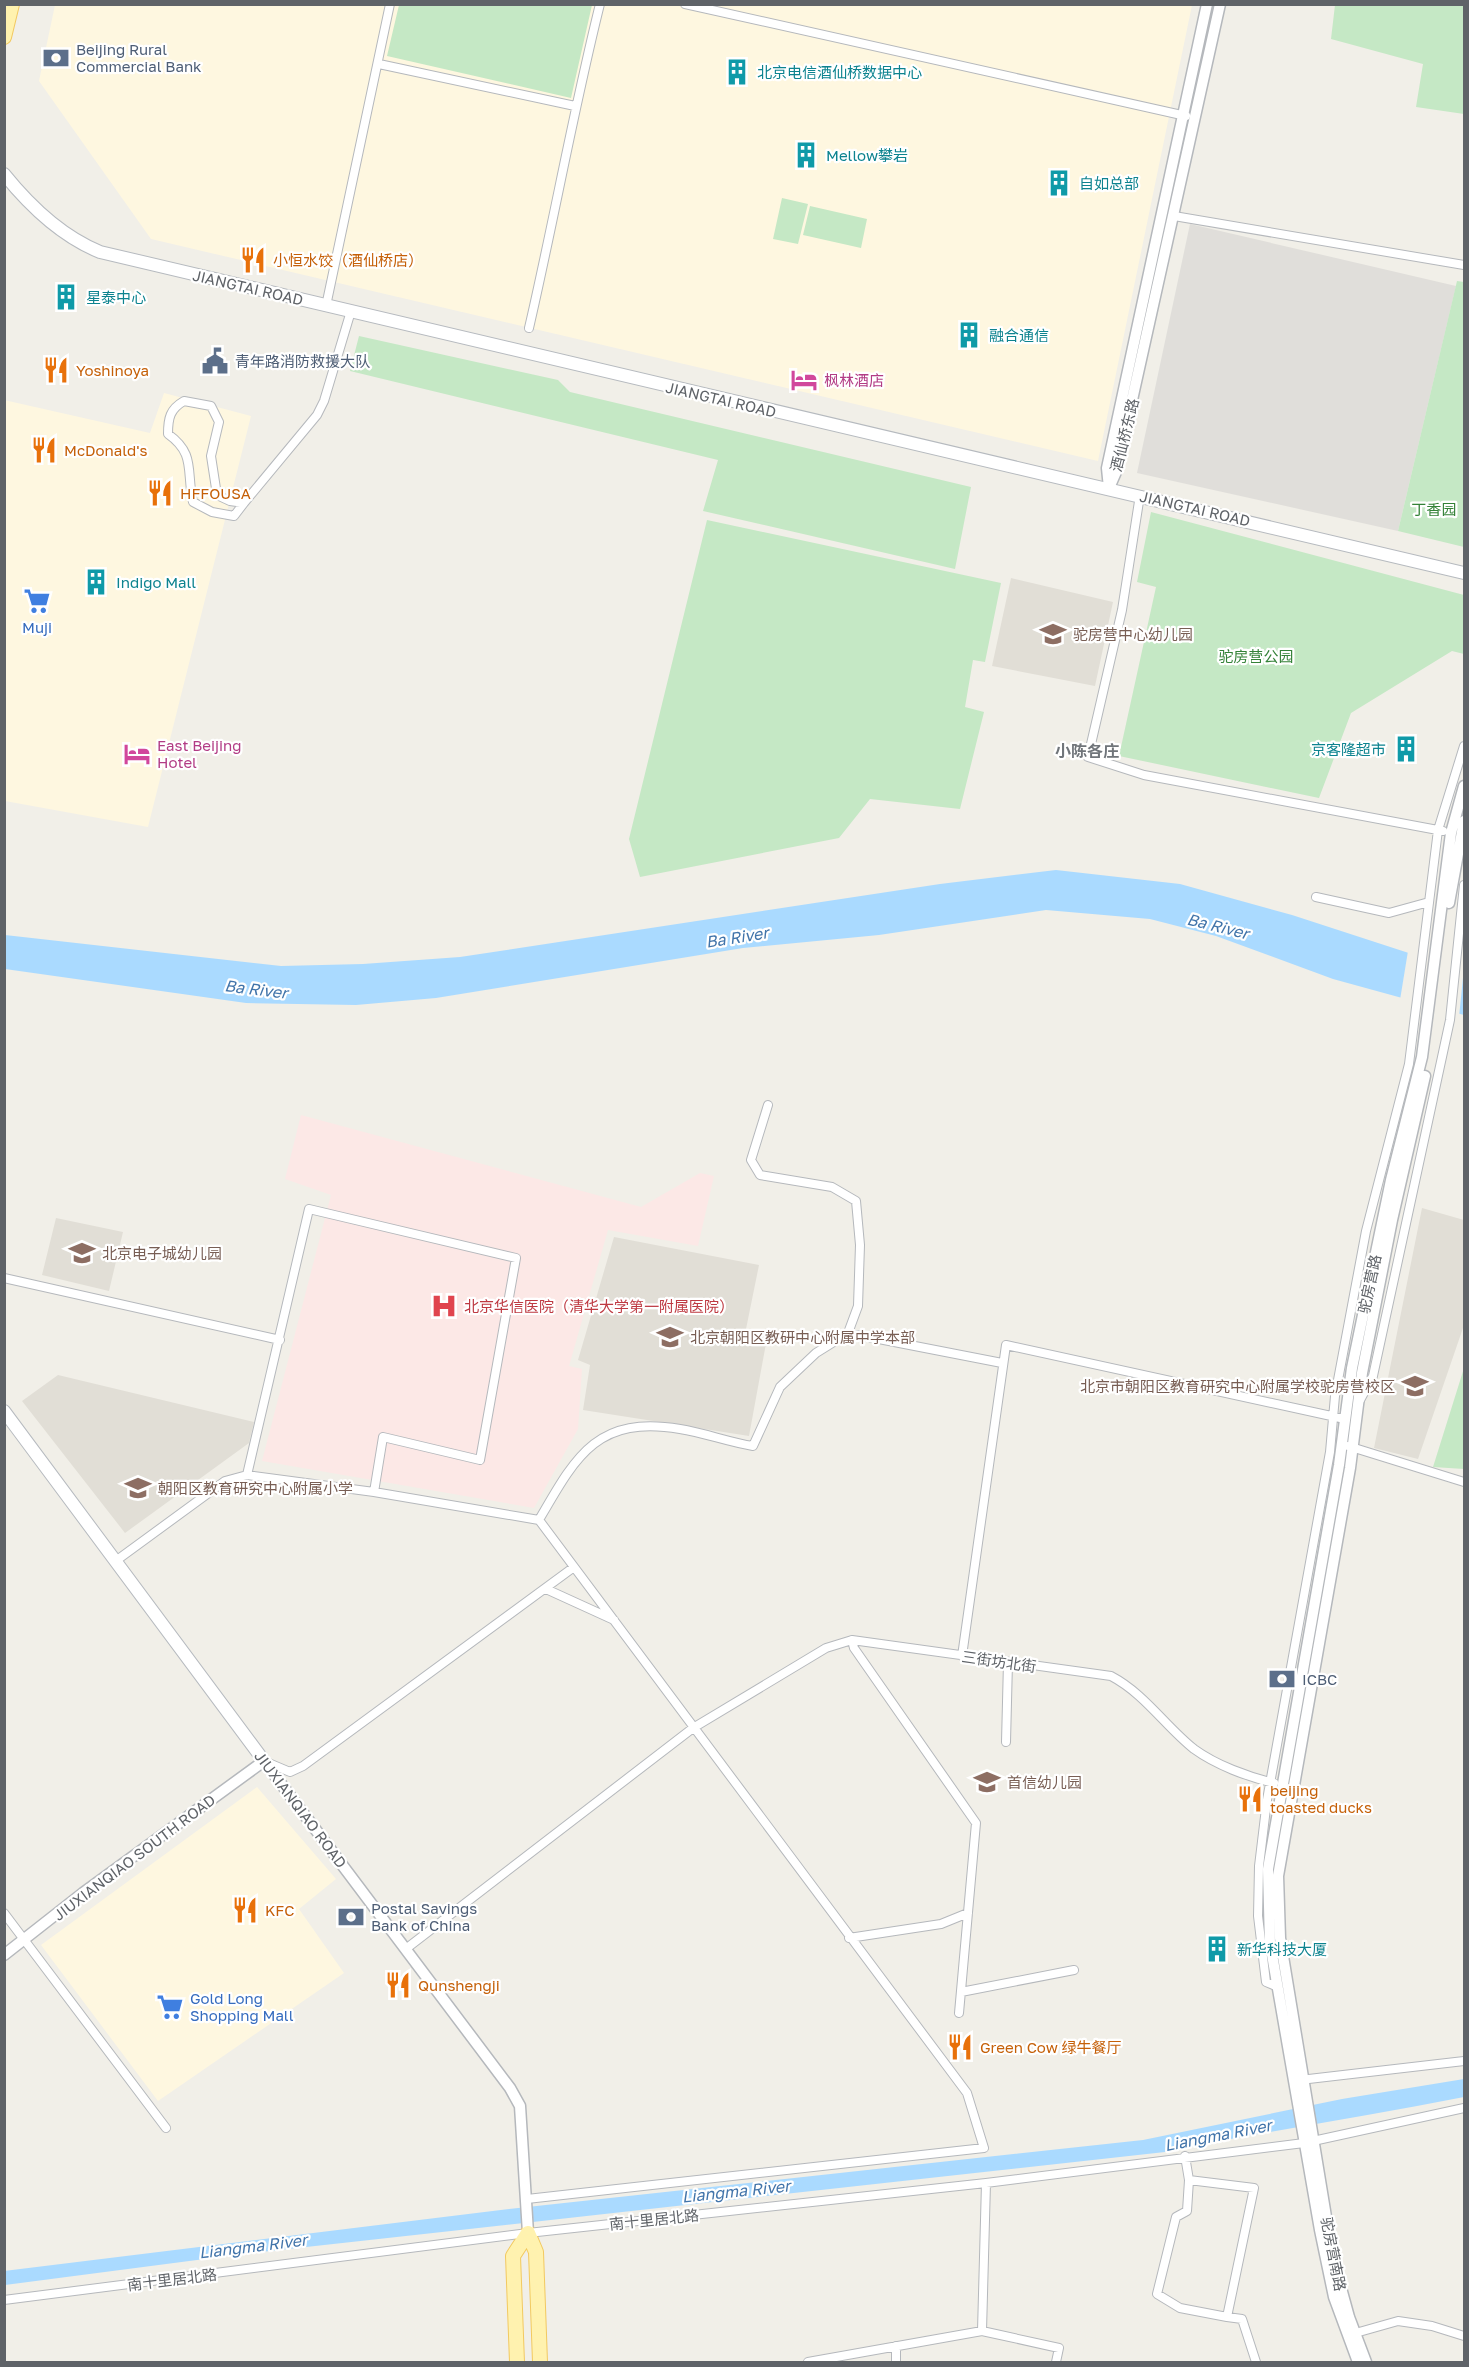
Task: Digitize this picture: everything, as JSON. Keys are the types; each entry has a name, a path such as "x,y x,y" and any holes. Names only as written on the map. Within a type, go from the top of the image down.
{"main road":[{"path":"4,37 12,4"},
{"name":"JIANGTAI ROAD","path":"4,174 37,209 85,246 109,254 532,356 1140,495 1464,573"},
{"name":"JIUXIANQIAO ROAD","path":"5,1413 117,1560 264,1761"},
{"path":"517,2362 513,2256 528,2233"},
{"name":"JIUXIANQIAO ROAD","path":"528,2233 536,2252 540,2362"}],"street":[{"path":"326,306 390,4"},
{"path":"529,328 553,224 575,106 600,4"},
{"path":"685,4 1196,118"},
{"name":"酒仙桥东路","path":"1109,488 1107,468 1207,4"},
{"name":"酒仙桥东路","path":"1109,488 1116,472 1220,4"},
{"path":"379,64 575,106"},
{"path":"1174,216 1464,265"},
{"path":"244,503 230,501 217,495 211,456 219,422 211,406 184,401 174,407 168,419 168,434 180,442 190,459 188,480 193,502 212,512 234,516 317,415 324,401 351,311"},
{"path":"1140,495 1122,610 1088,757 1144,775 1459,834"},
{"path":"1310,2142 1293,2081 1270,1943 1267,1892 1270,1852 1330,1452 1332,1416 1366,1231 1409,1064 1438,830 1464,746"},
{"name":"驼房营路","path":"1281,1785 1392,1220 1425,1075 1431,1015 1459,834 1464,786"},
{"name":"驼房营路","path":"1459,834 1464,821"},
{"path":"1357,1406 1373,1376 1450,1020 1464,885"},
{"path":"1316,897 1389,913 1429,902"},
{"name":"驼房营路","path":"1347,1446 1345,1419 1363,1313 1391,1180 1417,1081 1431,1015"},
{"path":"539,1520 568,1469 598,1438 632,1426 680,1429 753,1446 780,1387 816,1353 848,1333 858,1305 860,1245 856,1201 832,1186 760,1175 751,1160 768,1105"},
{"path":"246,1474 280,1340 309,1209 516,1258 480,1460 383,1437 374,1492"},
{"path":"4,1278 280,1340"},
{"path":"848,1333 1002,1363"},
{"path":"962,1656 1006,1346 1345,1419"},
{"path":"1347,1446 1464,1482"},
{"path":"117,1560 225,1481 246,1474 374,1492 539,1520 967,2093 984,2148 526,2199"},
{"path":"264,1761 290,1772 303,1766 574,1567"},
{"path":"546,1589 616,1621"},
{"path":"852,1640 854,1648 976,1823 959,2013"},
{"name":"三街坊北街","path":"407,1948 693,1728 826,1648 852,1640 1111,1677 1131,1686 1195,1749 1223,1764 1281,1785"},
{"path":"1006,1742 1008,1662"},
{"name":"JIUXIANQIAO SOUTH ROAD","path":"4,1955 25,1941 83,1893 264,1761"},
{"name":"JIUXIANQIAO ROAD","path":"264,1761 481,2046 510,2088 519,2106 528,2233"},
{"path":"1281,1785 1278,1910 1286,1973 1305,2079 1310,2142"},
{"path":"4,1913 166,2128"},
{"path":"849,1938 941,1924 968,1913"},
{"path":"961,1992 1074,1970"},
{"path":"1293,2081 1464,2061"},
{"name":"南十里居北路","path":"4,2300 528,2233 986,2183 1185,2156 1310,2142 1464,2108"},
{"name":"驼房营南路","path":"1310,2142 1326,2264 1351,2334 1358,2362"},
{"path":"1185,2156 1189,2180 1187,2211 1176,2217 1157,2294 1180,2308 1242,2319 1256,2362"},
{"path":"1189,2180 1254,2188 1227,2317"},
{"path":"982,2331 986,2183"},
{"path":"1351,2334 1398,2320 1432,2326 1464,2336"},
{"path":"808,2362 982,2331 1059,2348 1056,2362"},
{"name":"驼房营南路","path":"1351,2334 1366,2362"},
{"path":"896,2346 896,2362"}],"shaded area":[{"path":"55,5 1192,5 1098,461 151,239 39,81"},
{"path":"1190,224 1456,286 1398,531 1137,473"},
{"name":"Indigo Mall","path":"164,393 251,416 148,827 5,801 4,400 150,433"},
{"name":"驼房营中心幼儿园","path":"1011,578 1113,602 1095,686 992,666"},
{"name":"北京华信医院（清华大学第一附属医院）","path":"301,1115 641,1207 700,1173 714,1176 698,1246 608,1230 569,1366 582,1369 578,1429 534,1508 262,1461 331,1195 285,1179"},
{"name":"北京市朝阳区教育研究中心附属学校驼房营校区","path":"1422,1208 1464,1220 1464,1325 1418,1459 1374,1448"},
{"name":"北京电子城幼儿园","path":"56,1218 123,1232 109,1291 42,1275"},
{"name":"北京朝阳区教研中心附属中学本部","path":"614,1237 759,1265 745,1334 767,1338 749,1436 583,1410 590,1365 578,1360"},
{"name":"朝阳区教育研究中心附属小学","path":"58,1375 254,1422 249,1443 125,1533 22,1401"},
{"name":"Gold Long Shopping Mall","path":"257,1787 336,1879 299,1909 344,1973 158,2101 41,1945"}],"green space":[{"path":"399,5 592,5 571,98 387,56"},
{"path":"1335,5 1464,5 1464,114 1416,107 1423,64 1331,39"},
{"path":"782,198 808,204 798,244 773,239"},
{"path":"810,206 867,219 861,248 803,235"},
{"name":"丁香园","path":"1457,281 1464,282 1464,547 1398,531"},
{"path":"359,336 558,380 570,392 971,487 955,569 703,511 718,460 350,371"},
{"name":"驼房营公园","path":"1151,512 1464,595 1464,654 1452,651 1351,713 1319,798 1119,756 1156,587 1137,582"},
{"path":"707,520 1001,583 985,662 973,660 965,707 984,712 960,809 870,799 839,838 640,877 629,839"},
{"path":"1464,1368 1464,1469 1433,1467"}],"water":[{"name":"Ba River","path":"1056,870 1180,884 1292,915 1464,971 1464,1015 1333,979 1216,936 1150,919 1046,910 879,935 743,948 436,998 356,1005 246,1003 5,969 5,935 281,966 363,964 460,957 940,884"},
{"name":"Liangma River","path":"1464,2079 1464,2097 1165,2152 243,2254 5,2285 4,2271 509,2209 1143,2140 1342,2099"}],"pier":[{"path":"1408,951 1464,968 1459,1017 1400,1000"}],"place":[{"name":"Beijing Rural Commercial Bank","path":"56,58"},
{"name":"北京电信酒仙桥数据中心","path":"737,72"},
{"name":"Mellow攀岩","path":"806,155"},
{"name":"自如总部","path":"1059,183"},
{"name":"小恒水饺（酒仙桥店）","path":"253,260"},
{"name":"星泰中心","path":"66,297"},
{"name":"融合通信","path":"969,335"},
{"name":"青年路消防救援大队","path":"215,361"},
{"name":"Yoshinoya","path":"56,370"},
{"name":"枫林酒店","path":"804,380"},
{"name":"McDonald's","path":"44,450"},
{"name":"HFFOUSA","path":"160,493"},
{"name":"Indigo Mall","path":"96,582"},
{"name":"Muji","path":"37,601"},
{"name":"驼房营中心幼儿园","path":"1053,634"},
{"name":"京客隆超市","path":"1406,749"},
{"name":"East Beijing Hotel","path":"137,754"},
{"name":"北京电子城幼儿园","path":"82,1253"},
{"name":"北京华信医院（清华大学第一附属医院）","path":"444,1306"},
{"name":"北京朝阳区教研中心附属中学本部","path":"670,1337"},
{"name":"北京市朝阳区教育研究中心附属学校驼房营校区","path":"1415,1386"},
{"name":"朝阳区教育研究中心附属小学","path":"138,1488"},
{"name":"ICBC","path":"1282,1679"},
{"name":"首信幼儿园","path":"987,1782"},
{"name":"beijing toasted ducks","path":"1250,1799"},
{"name":"KFC","path":"245,1910"},
{"name":"Postal Savings Bank of China","path":"351,1917"},
{"name":"新华科技大厦","path":"1217,1949"},
{"name":"Qunshengji","path":"398,1985"},
{"name":"Gold Long Shopping Mall","path":"170,2007"},
{"name":"Green Cow 绿牛餐厅","path":"960,2047"}],"district":[{"name":"小陈各庄","path":"1087,751"}]}
